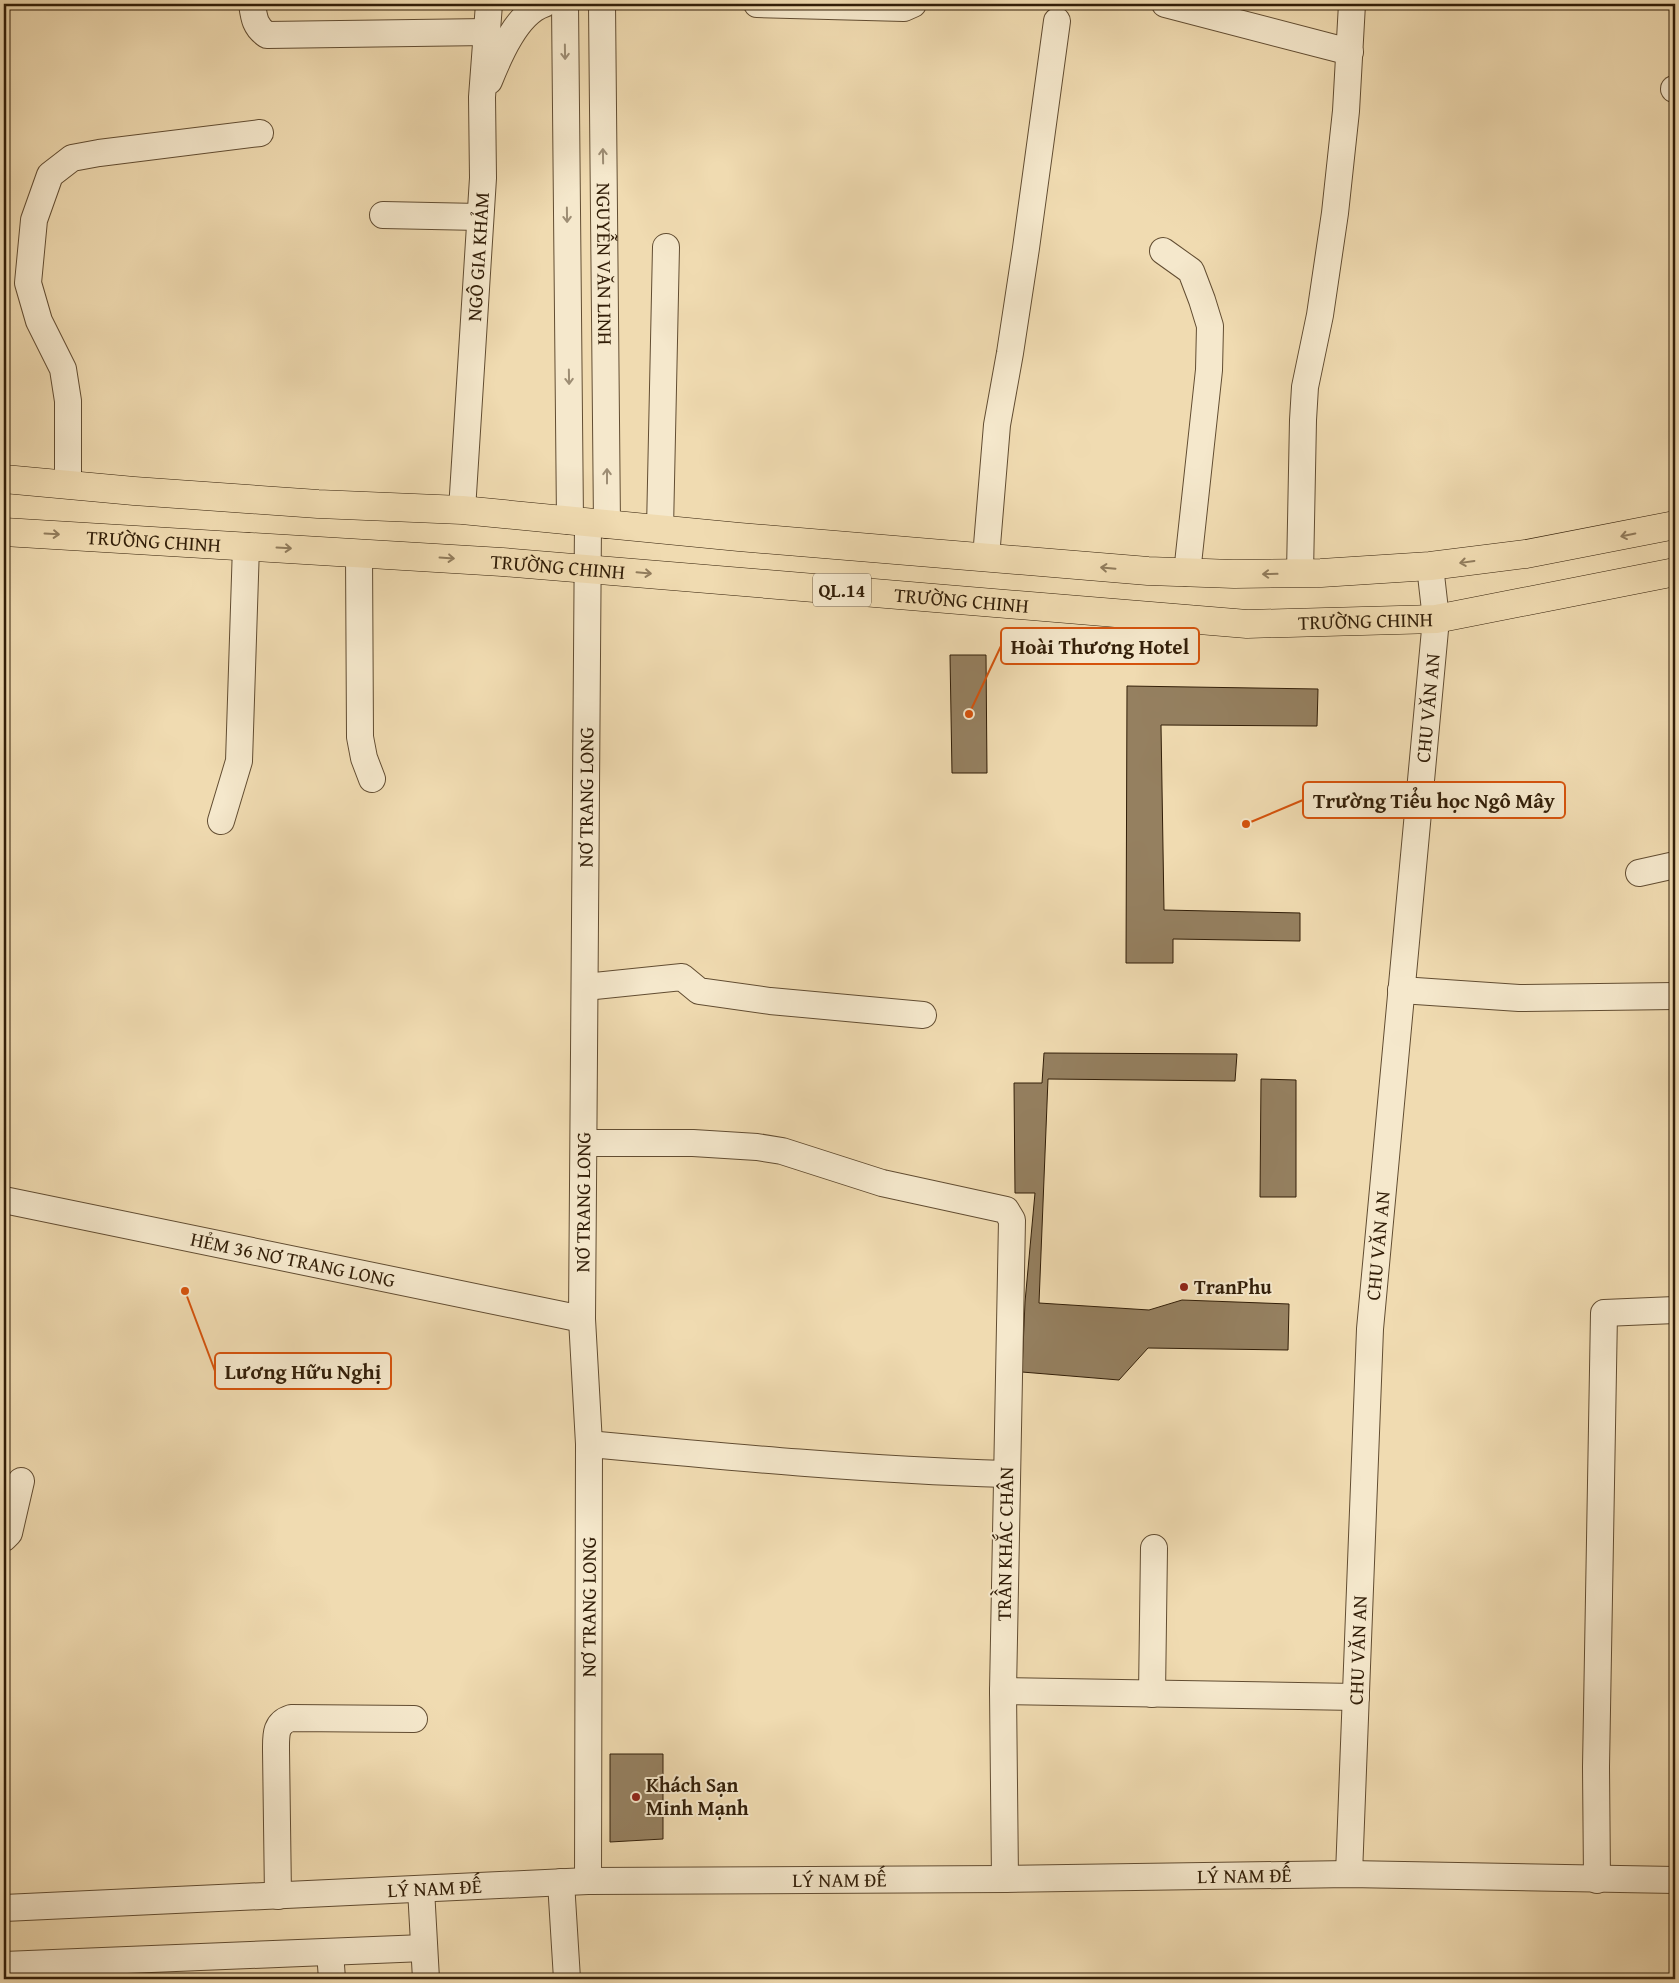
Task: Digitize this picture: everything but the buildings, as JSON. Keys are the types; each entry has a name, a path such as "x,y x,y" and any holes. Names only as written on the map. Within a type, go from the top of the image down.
{"main road":[{"name":"QL.14","path":"4,479 318,504 462,510 660,530 1148,571 1300,573 1430,566 1526,554 1675,525"},
{"name":"TRƯỜNG CHINH","path":"4,532 588,569 1247,624 1436,619 1675,572"}],"street":[{"path":"252,4 254,19 259,30 267,35 487,32"},
{"name":"NGÔ GIA KHẢM","path":"462,510 483,178 482,97 489,4"},
{"path":"482,97 512,32 528,14 544,4"},
{"name":"NGUYỄN VĂN LINH","path":"564,4 589,523"},
{"name":"NGUYỄN VĂN LINH","path":"589,523 602,4"},
{"path":"757,4 904,8 913,4"},
{"path":"1165,4 1350,52"},
{"path":"1300,573 1303,420 1306,387 1320,315 1335,213 1346,111 1352,4"},
{"path":"986,557 997,425 1022,277 1057,21"},
{"path":"68,485 68,401 63,369 38,320 28,283 34,220 50,175 72,158 99,153 260,134"},
{"path":"383,215 480,217"},
{"path":"660,530 666,247"},
{"path":"1163,251 1191,271 1210,326 1209,370 1187,572"},
{"name":"NƠ TRANG LONG","path":"588,1881 589,1444 582,1319 589,523"},
{"path":"221,821 239,761 246,546"},
{"path":"359,553 360,737 364,758 372,779"},
{"name":"CHU VĂN AN","path":"1349,1874 1370,1329 1436,619 1430,566"},
{"path":"1639,873 1675,865"},
{"path":"585,987 682,977 699,991 770,1001 923,1015"},
{"path":"1401,990 1519,998 1675,996"},
{"name":"TRẦN KHẮC CHÂN","path":"584,1143 693,1143 758,1147 782,1151 882,1183 1006,1210 1012,1220 1002,1691 1005,1879"},
{"name":"HẺM 36 NƠ TRANG LONG","path":"4,1200 582,1319"},
{"path":"1597,1880 1596,1767 1604,1313 1675,1310"},
{"path":"589,1444 814,1465 914,1472 1006,1474"},
{"path":"4,1538 9,1533 21,1481"},
{"path":"1152,1694 1154,1548"},
{"path":"1002,1691 1356,1697"},
{"path":"278,1896 276,1731 279,1725 284,1720 292,1718 414,1718"},
{"name":"LÝ NAM ĐẾ","path":"4,1908 588,1881 1005,1879 1349,1874 1675,1880"},
{"path":"561,1882 567,1979"},
{"path":"421,1889 426,1979"},
{"path":"4,1964 67,1971 330,1952 424,1948"},
{"path":"330,1952 332,1979"}],"place":[{"name":"Hoài Thương Hotel","path":"969,714"},
{"name":"Trường Tiểu học Ngô Mây","path":"1246,824"},
{"name":"TranPhu","path":"1184,1287"},
{"name":"Lương Hữu Nghị","path":"185,1291"},
{"name":"Khách Sạn Minh Mạnh","path":"636,1797"}]}
